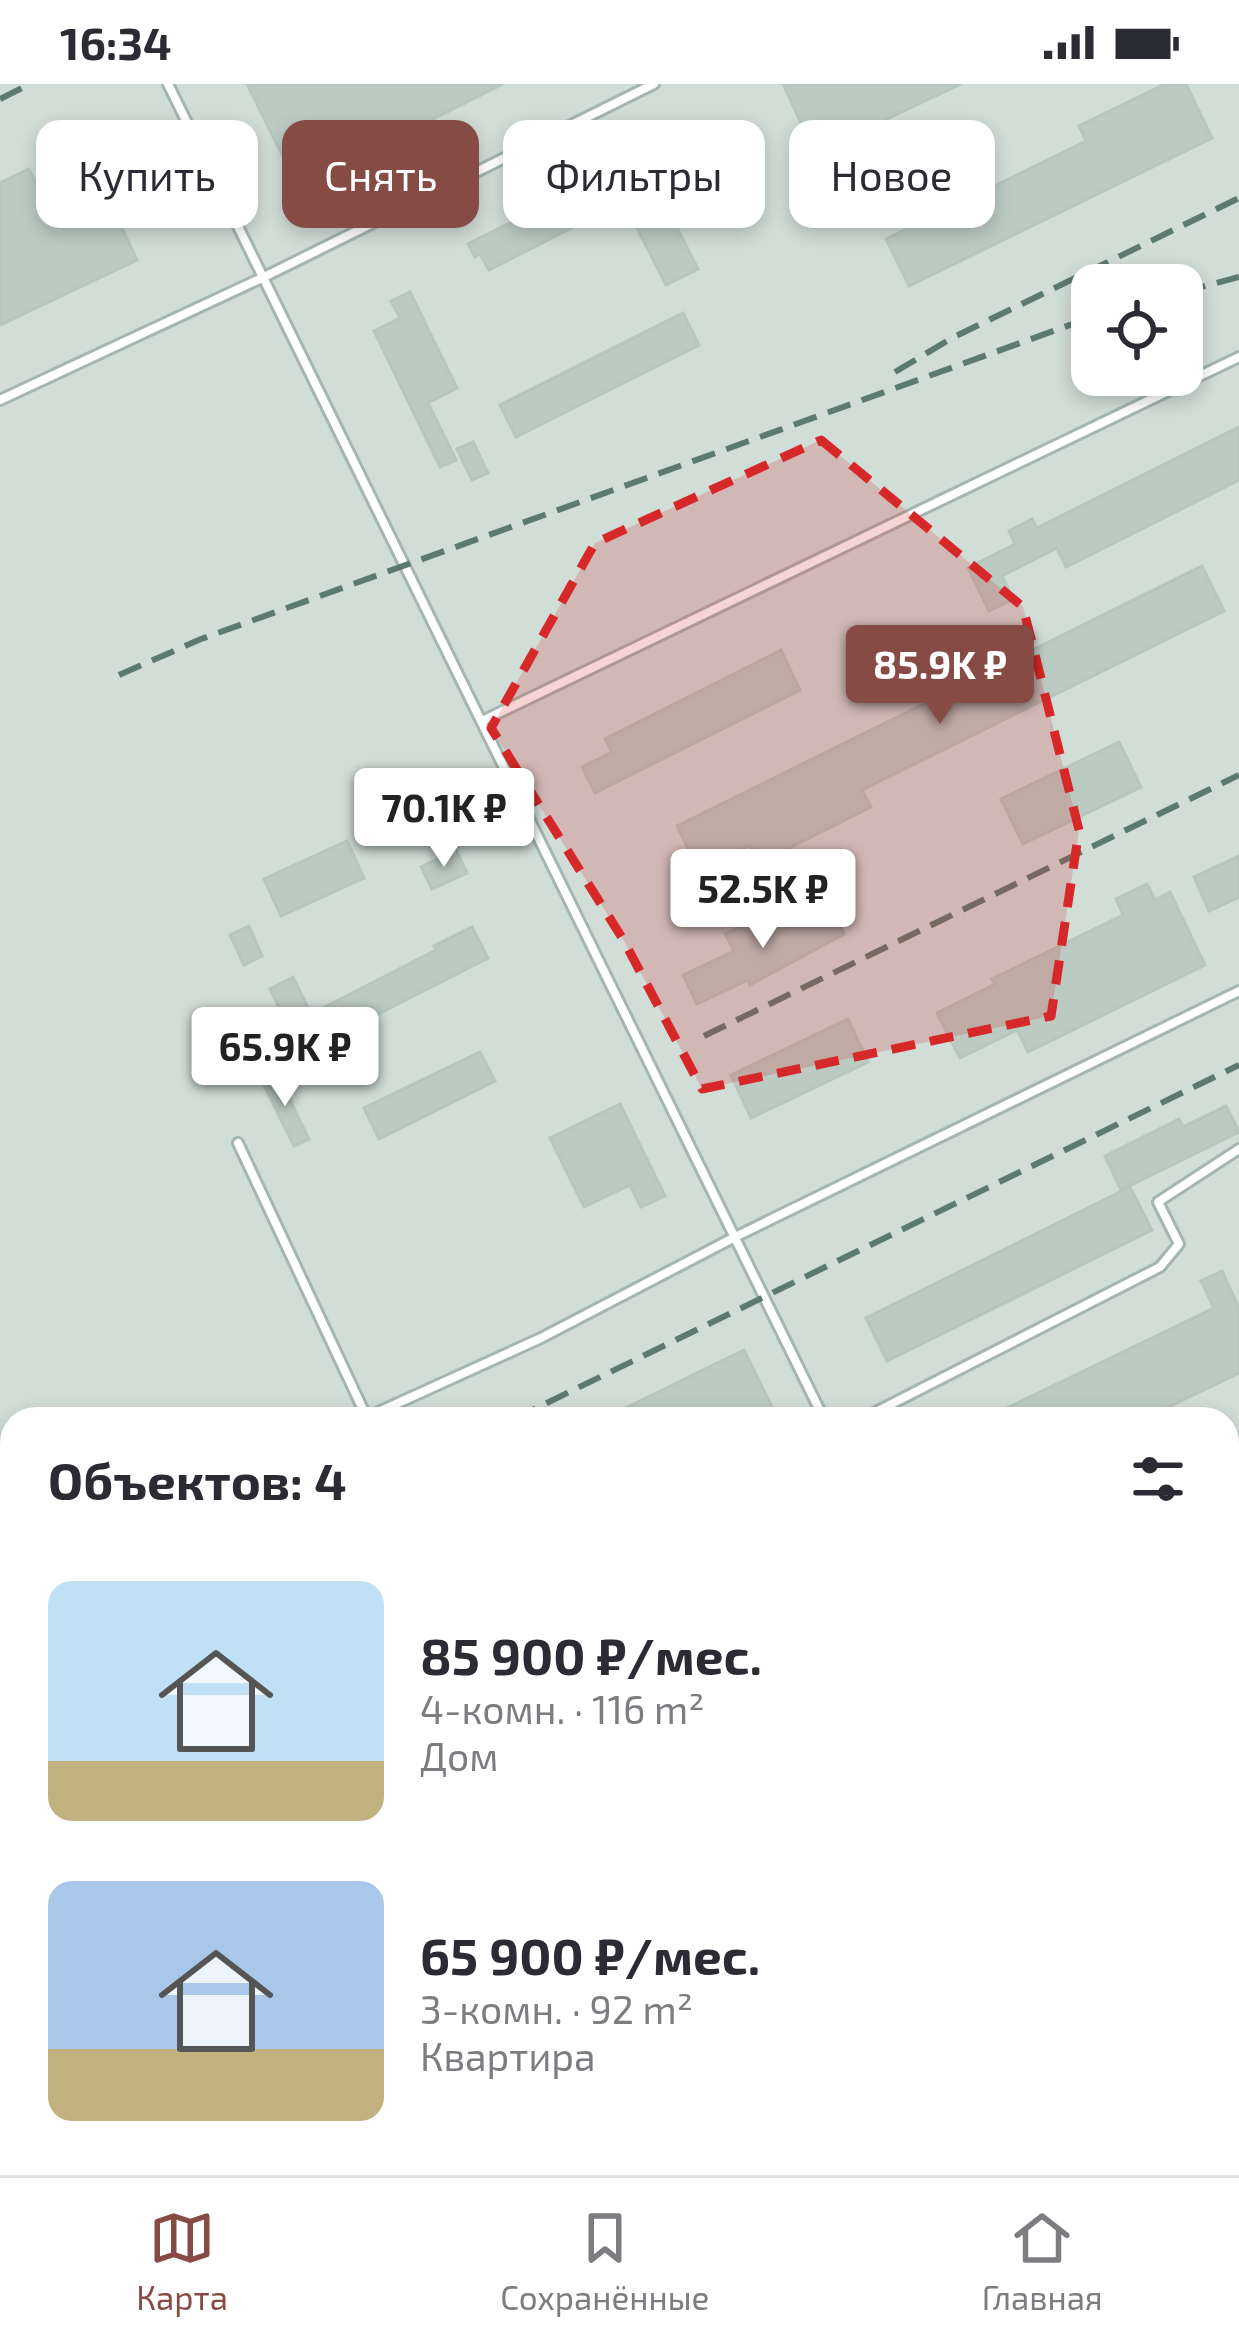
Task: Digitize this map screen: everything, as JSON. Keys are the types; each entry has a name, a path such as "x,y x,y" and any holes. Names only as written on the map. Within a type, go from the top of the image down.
{"lane":[{"path":"168,84 818,1407"},
{"path":"0,400 266,276 653,84"},
{"path":"482,722 1239,357"},
{"path":"390,1407 541,1337 1239,991"},
{"path":"238,1143 361,1407"},
{"path":"886,1407 1160,1267 1179,1244 1158,1202 1239,1149"}],"highlighted area":[{"path":"821,440 1023,607 1079,830 1051,1016 702,1089 624,941 491,728 595,543"}],"shaded area":[{"path":"0,84 1239,84 1239,1407 0,1407"}],"building":[{"path":"247,84 503,84 431,120 282,120 282,155"},
{"path":"783,84 961,84 885,120 800,120"},
{"path":"1165,84 1186,84 1212,138 909,286 886,239 908,228 995,228 995,186 1086,141 1079,126"},
{"path":"29,169 36,183 36,228 122,228 137,260 0,325 0,183"},
{"path":"503,226 572,228 489,270 468,244"},
{"path":"637,228 677,228 698,269 666,285"},
{"path":"410,292 457,388 428,403 456,460 440,467 374,331 400,318 391,301"},
{"path":"683,313 699,345 516,437 500,405"},
{"path":"1239,427 1239,480 1066,567 1057,548 1002,576 1013,599 989,611 968,568 1015,544 1009,531 1032,519 1037,528"},
{"path":"473,442 488,473 472,480 457,449"},
{"path":"1202,566 1224,611 862,790 871,807 759,863 750,845 699,871 677,826"},
{"path":"781,650 800,690 595,793 582,767 612,752 605,739"},
{"path":"1119,742 1141,787 1023,844 1001,799"},
{"path":"347,841 364,878 281,916 264,879"},
{"path":"456,850 467,873 432,889 421,867"},
{"path":"1239,856 1239,897 1209,911 1194,877"},
{"path":"1147,884 1155,900 1170,892 1205,965 1028,1052 1017,1030 960,1058 937,1013 995,984 992,979 1123,915 1116,899"},
{"path":"830,904 844,934 750,985 748,980 697,1004 683,975 734,951 725,934 772,911 780,928"},
{"path":"249,926 262,956 244,965 230,935"},
{"path":"472,927 488,958 302,1053 270,989 293,977 311,1014"},
{"path":"848,1019 868,1062 751,1118 731,1075"},
{"path":"480,1052 495,1081 379,1139 364,1108"},
{"path":"276,1072 309,1139 294,1146 261,1079"},
{"path":"620,1104 665,1196 641,1207 630,1185 584,1207 550,1138"},
{"path":"1226,1106 1239,1132 1121,1190 1105,1156 1179,1119 1183,1127"},
{"path":"1130,1187 1152,1230 887,1361 866,1318"},
{"path":"1222,1271 1239,1308 1239,1373 1168,1407 1009,1407 1214,1308 1201,1281"},
{"path":"744,1350 772,1407 628,1407"}],"railway":[{"path":"0,99 30,84"},
{"path":"895,372 952,338 1239,198"},
{"path":"1203,286 1239,277"},
{"path":"119,675 201,639 1071,325"},
{"path":"704,1036 1239,775"},
{"path":"539,1407 1239,1065"}]}
